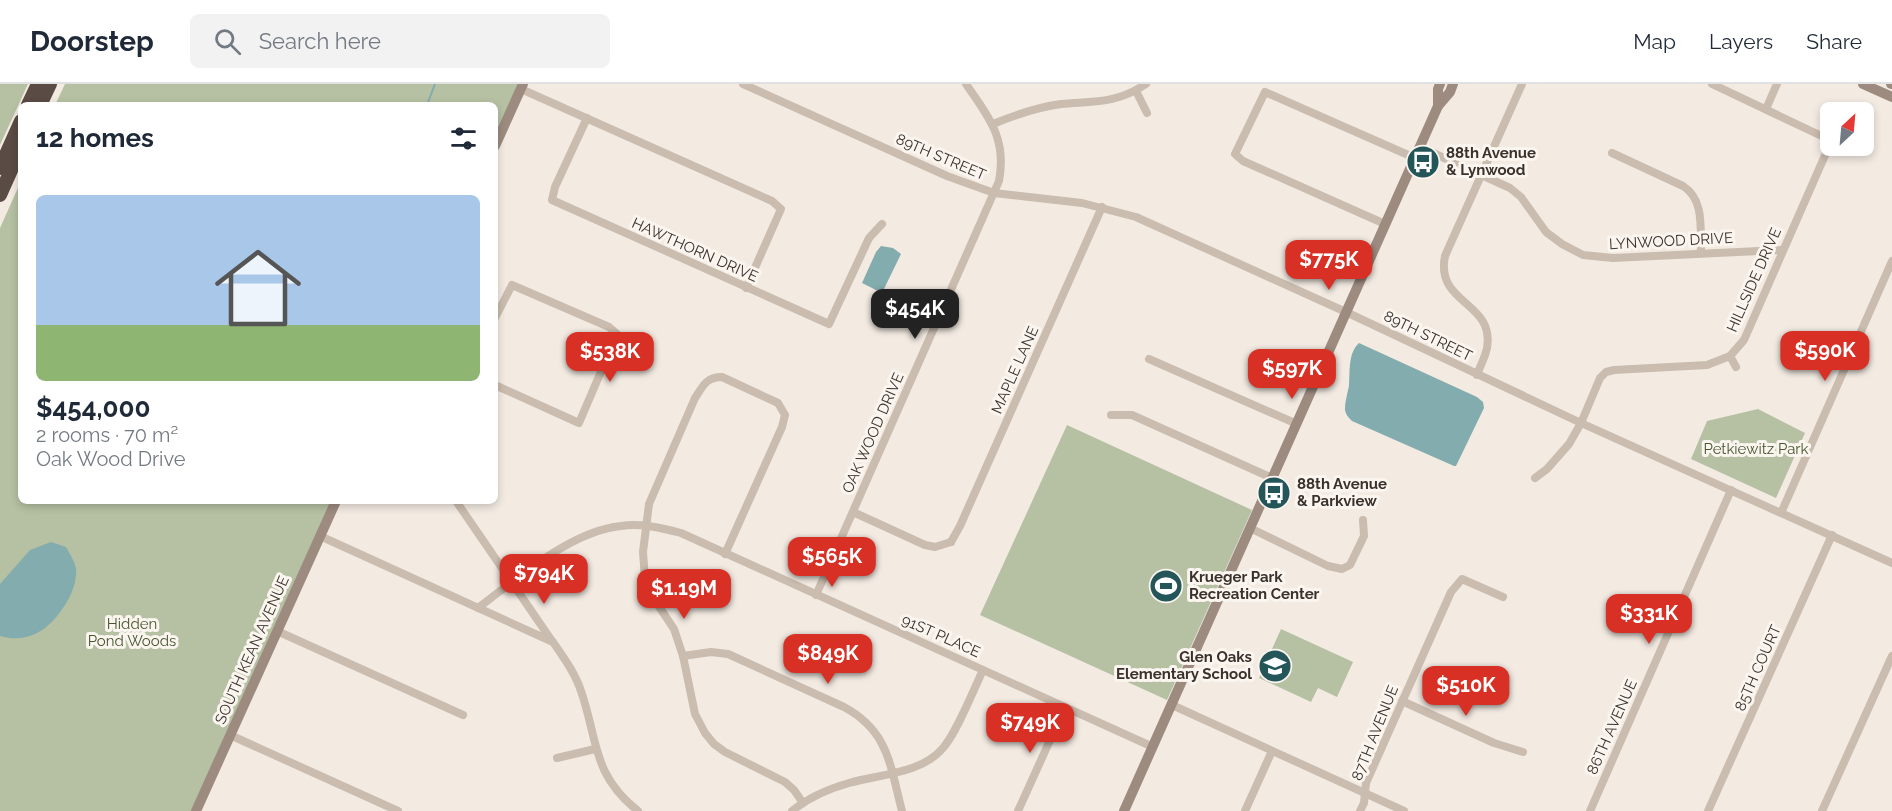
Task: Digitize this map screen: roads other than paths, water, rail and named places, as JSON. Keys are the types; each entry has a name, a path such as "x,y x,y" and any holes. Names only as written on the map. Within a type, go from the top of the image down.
{"highway":[{"path":"29,102 38,84"},
{"path":"41,102 50,84"},
{"path":"0,168 18,129"},
{"path":"0,195 18,155"}],"street":[{"name":"89TH STREET","path":"743,84 956,180 994,193 1102,207 1152,224 1346,312 1581,423 1892,563"},
{"name":"OAK WOOD DRIVE","path":"816,595 999,181 1002,158 993,124 966,84"},
{"path":"993,124 1042,107 1097,103 1136,91 1146,84"},
{"path":"1438,106 1440,84"},
{"path":"1124,811 1414,158 1438,106 1450,92 1453,84"},
{"path":"1477,375 1487,347 1486,327 1476,311 1456,295 1446,281 1445,256 1522,84"},
{"path":"1712,84 1820,137"},
{"path":"1766,109 1777,84"},
{"path":"1863,84 1892,98"},
{"path":"498,139 522,87 765,197 781,209 746,288"},
{"path":"1136,91 1147,113"},
{"path":"1385,224 1243,161 1235,154 1265,92 1414,158"},
{"name":"HAWTHORN DRIVE","path":"587,118 555,187 552,200 829,324 869,238 882,224"},
{"name":"LYNWOOD DRIVE","path":"1420,147 1482,174 1516,192 1546,232 1583,255 1613,258 1782,250"},
{"path":"1611,153 1683,186 1693,194 1699,206 1701,253"},
{"name":"HILLSIDE DRIVE","path":"1730,356 1744,340 1824,156"},
{"name":"MAPLE LANE","path":"853,512 925,545 953,546 1102,207"},
{"path":"1781,513 1892,261"},
{"path":"498,312 512,285 609,327 617,334 579,423 498,386"},
{"path":"1535,478 1547,470 1563,452 1581,423 1600,378 1606,372 1707,365 1730,356 1736,367"},
{"path":"1149,359 1297,424"},
{"path":"725,554 782,427 784,415 778,404 722,377 712,377 705,382 695,398 649,504 643,552 645,579 652,596 674,629 695,714 714,744 740,761 785,782 803,802"},
{"path":"1111,415 1132,415 1272,478"},
{"name":"86TH AVENUE","path":"1590,811 1731,490"},
{"name":"SOUTH KEAN AVENUE","path":"196,811 335,504"},
{"path":"458,504 576,678 595,749 611,784 638,811"},
{"path":"1250,528 1328,566 1341,569 1346,568 1353,561 1364,536 1363,520"},
{"name":"91ST PLACE","path":"478,608 572,541 610,527 646,526 681,534 1154,747"},
{"name":"85TH COURT","path":"1708,811 1832,535"},
{"path":"320,536 553,642"},
{"name":"87TH AVENUE","path":"1360,811 1366,783 1451,592 1462,579 1503,597"},
{"path":"277,631 463,714"},
{"path":"682,656 711,652 728,654 852,711 868,723 880,737 902,811"},
{"path":"1822,811 1892,656"},
{"path":"792,811 803,802 825,792 919,765 944,748 983,670"},
{"path":"1402,701 1494,743 1523,752"},
{"path":"1172,705 1404,811"},
{"path":"1018,811 1065,707"},
{"path":"230,735 398,811"},
{"path":"557,758 595,749"},
{"path":"1245,811 1272,751"}],"water":[{"path":"881,246 893,248 901,254 882,293 862,283"},
{"path":"1359,343 1477,397 1483,402 1484,408 1456,466 1352,421 1348,417 1345,409 1350,362 1355,347"},
{"path":"51,542 66,547 73,560 76,576 72,593 56,618 40,631 22,638 0,636 0,584 30,550"}],"waterway":[{"path":"428,102 435,84"}],"place":[{"name":"88th Avenue & Lynwood","path":"1423,162"},
{"name":"88th Avenue & Parkview","path":"1274,493"},
{"name":"Krueger Park Recreation Center","path":"1166,586"},
{"name":"Glen Oaks Elementary School","path":"1275,666"}],"park label":[{"name":"Petkiewitz Park","path":"1756,449"},
{"name":"Hidden Pond Woods","path":"132,632"}]}
